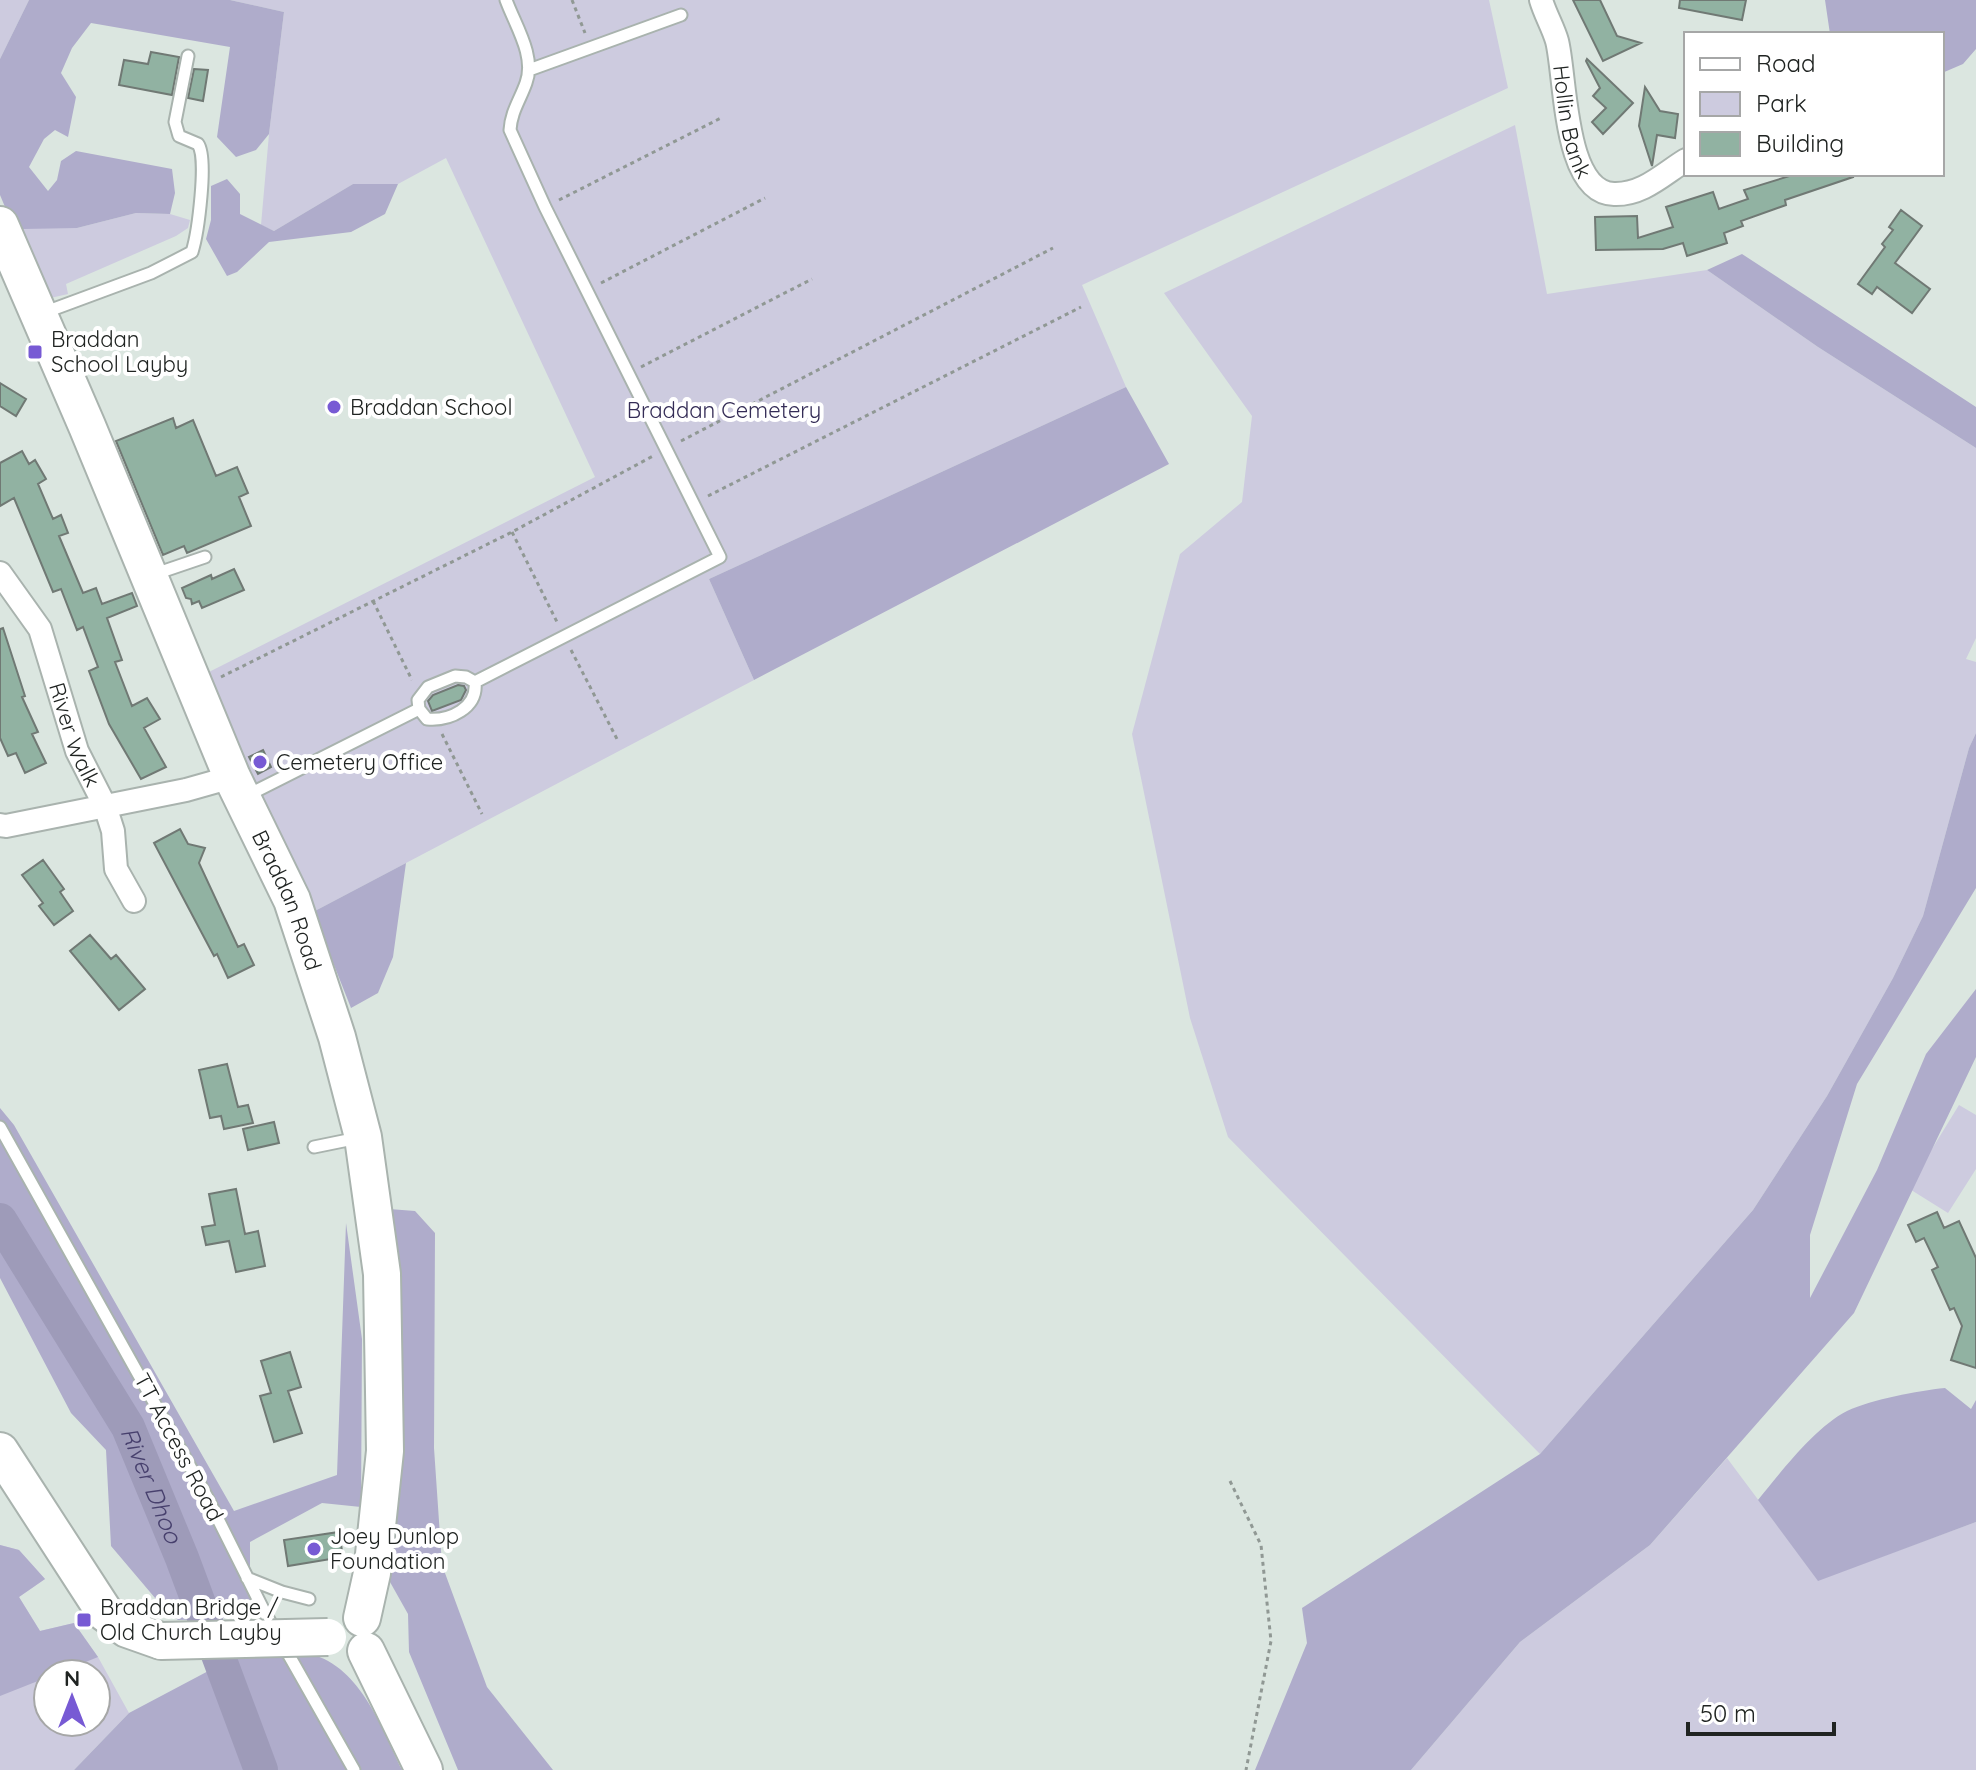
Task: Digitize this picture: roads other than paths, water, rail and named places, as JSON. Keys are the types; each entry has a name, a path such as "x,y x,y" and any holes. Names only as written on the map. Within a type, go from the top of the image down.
{"highway":[{"name":"Braddan Road","path":"0,225 237,787 292,900 337,1037 363,1137 382,1274 385,1451 372,1573 348,1636"},
{"path":"0,1451 10,1488 105,1613 127,1629 161,1641 348,1636 424,1770"}],"street":[{"name":"Hollin Bank","path":"1541,0 1556,39 1573,146 1591,183 1603,192 1636,191 1684,161"},
{"name":"River Walk","path":"0,573 40,629 77,751 105,806 113,831 116,869 134,901"},
{"path":"0,825 186,790 237,787"}],"lane":[{"path":"475,682 720,557 545,207 510,130 511,116 529,70 529,59 506,0"},
{"path":"529,70 681,15"},
{"path":"39,315 151,273 192,252 199,230 203,158 198,144 179,136 175,122 188,56"},
{"path":"149,576 205,557"},
{"path":"237,787 420,703 428,687 455,676 475,682"},
{"path":"420,703 427,719 448,717 470,706 476,693 475,682"},
{"name":"TT Access Road","path":"0,1127 207,1497 247,1578 354,1770"},
{"path":"314,1147 363,1137"},
{"path":"247,1578 309,1599"}],"waterway":[{"name":"River Dhoo","path":"0,1220 128,1427 182,1558 261,1770"}],"place":[{"name":"Braddan School Layby","path":"35,352"},
{"name":"Braddan School","path":"334,407"},
{"name":"Cemetery Office","path":"260,762"},
{"name":"Joey Dunlop Foundation","path":"314,1549"},
{"name":"Braddan Bridge / Old Church Layby","path":"84,1620"}],"park label":[{"name":"Braddan Cemetery","path":"724,410"}]}
